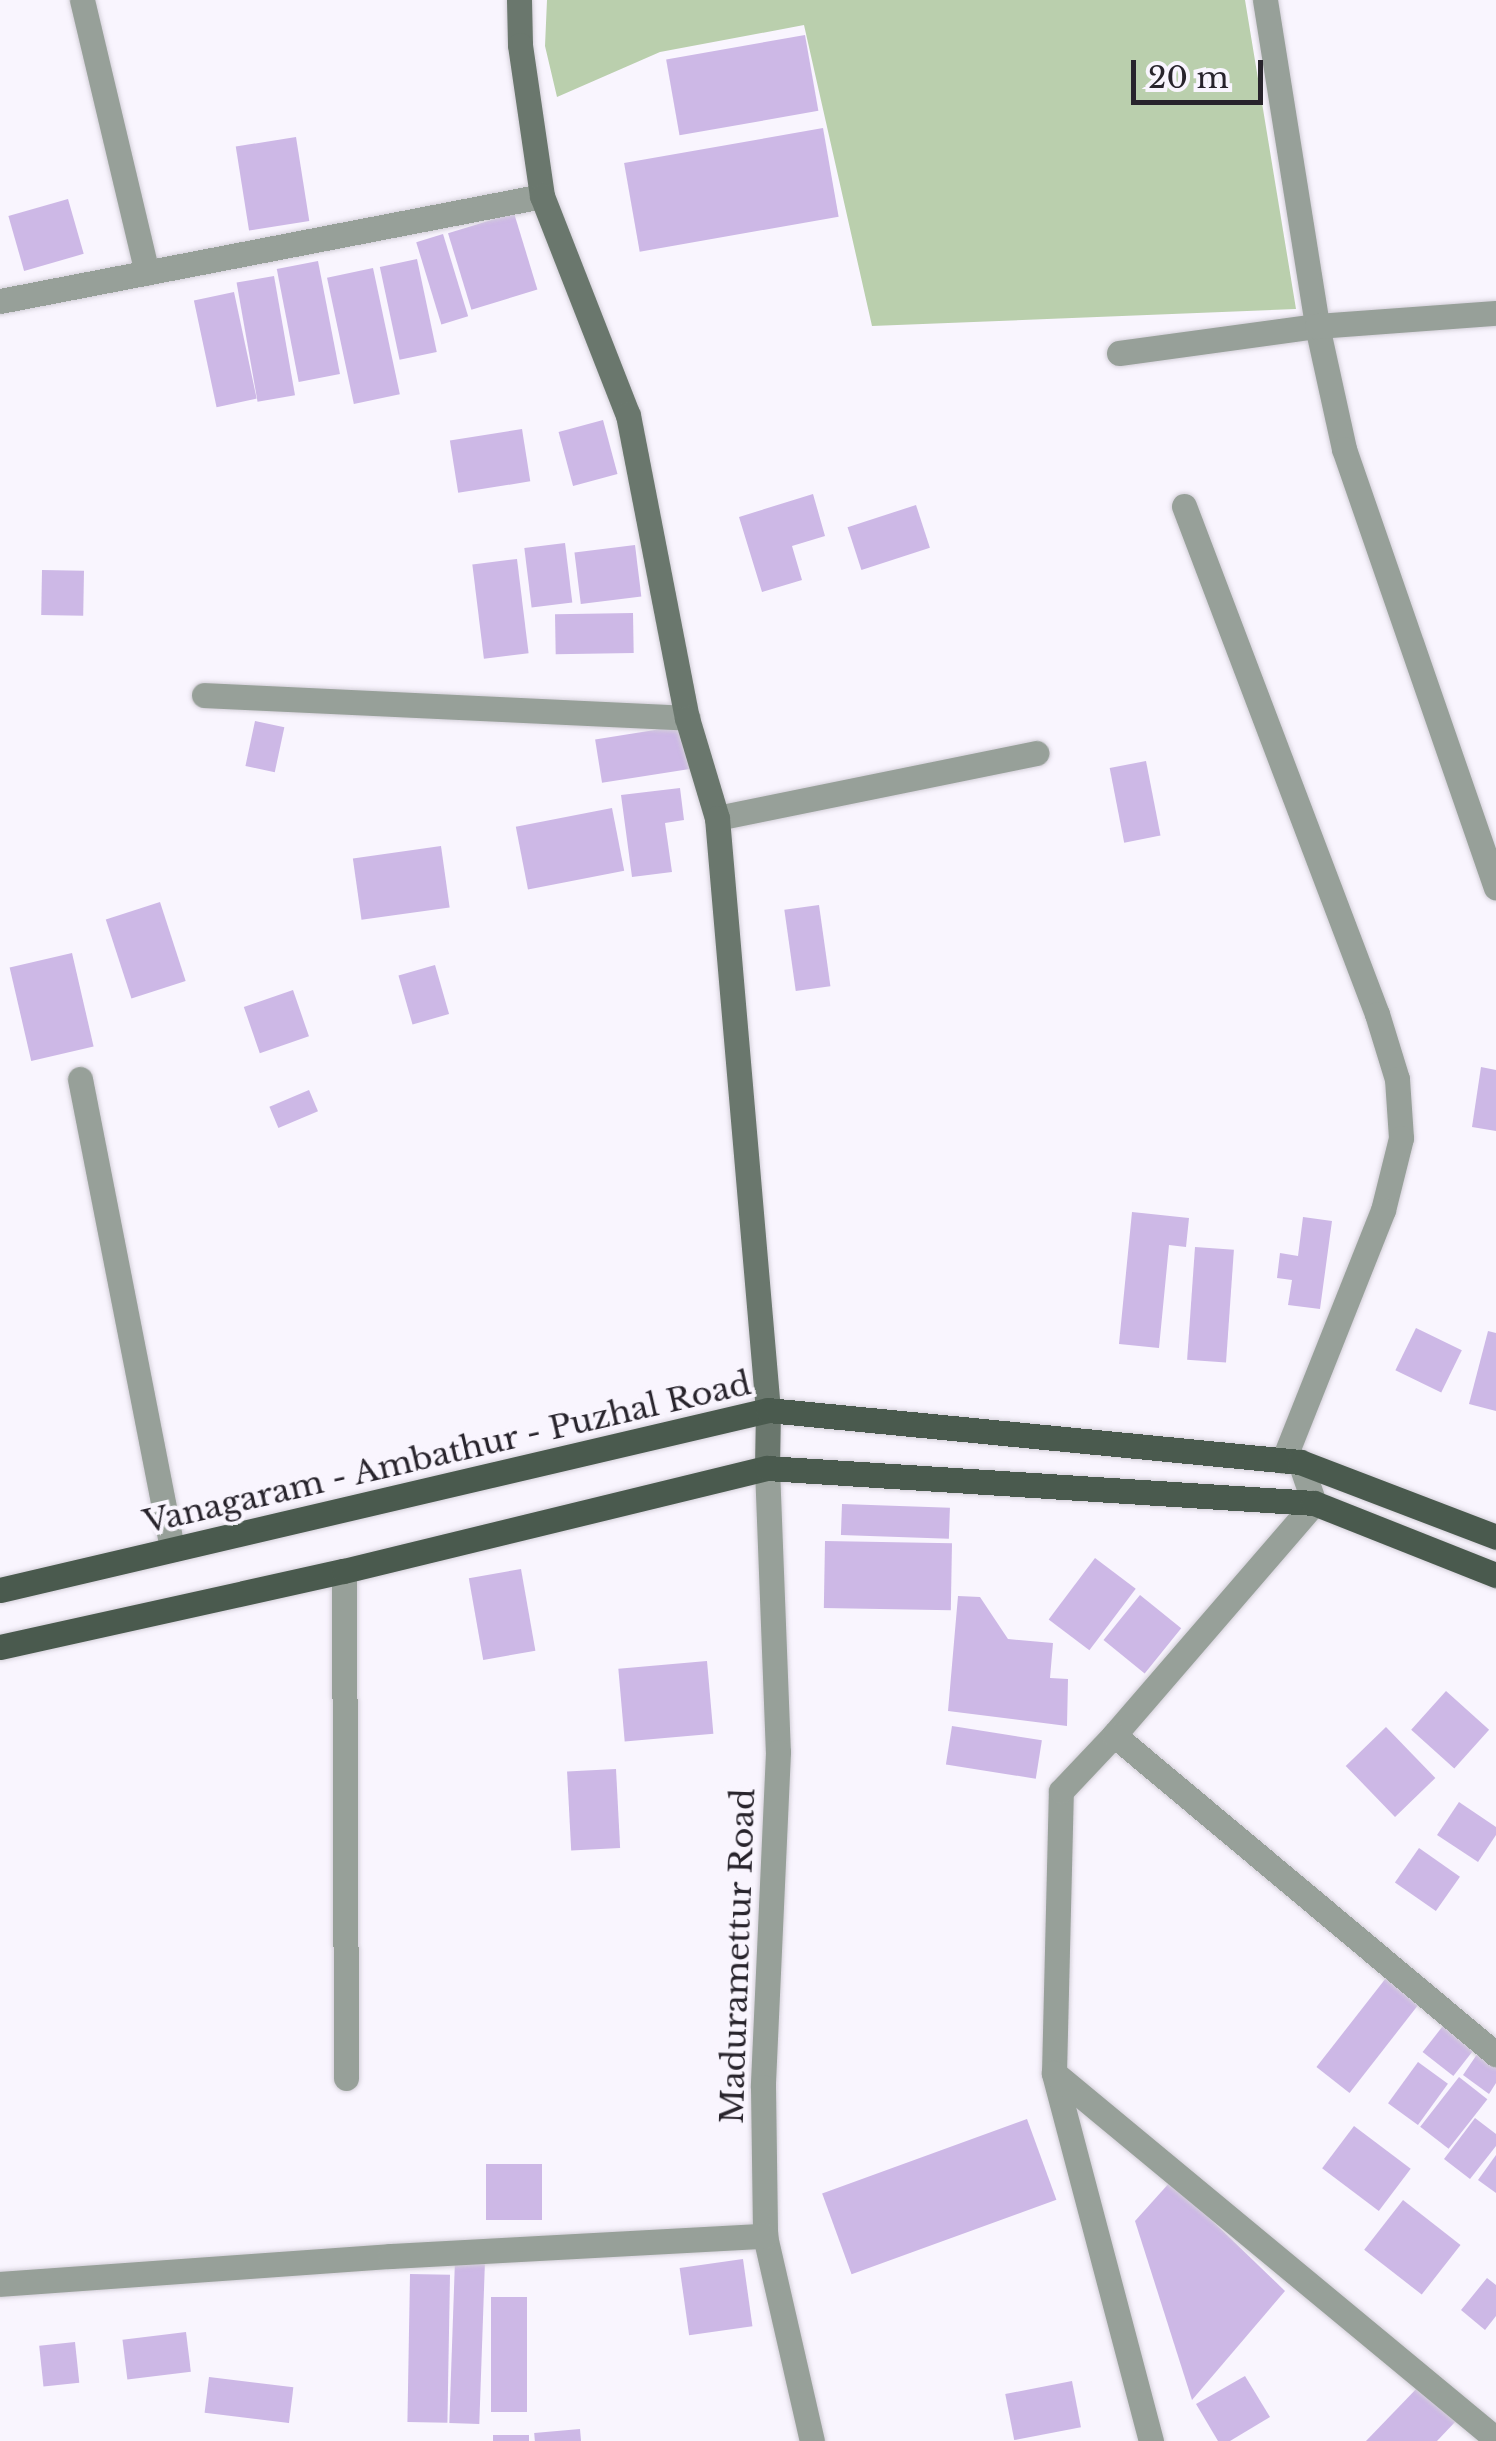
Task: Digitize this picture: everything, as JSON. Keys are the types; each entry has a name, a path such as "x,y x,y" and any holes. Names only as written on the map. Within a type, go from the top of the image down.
{"main road":[{"path":"520,0 520,45 542,196 628,414 687,718 717,818 768,1410 767,1468"},
{"name":"Vanagaram - Ambathur - Puzhal Road","path":"0,1590 768,1410 1292,1461 1496,1537"},
{"path":"0,1647 344,1571 767,1468 1314,1503 1496,1575"}],"street":[{"path":"82,0 146,272"},
{"path":"1266,0 1317,326 1344,449 1496,887"},
{"path":"0,301 542,196"},
{"path":"1120,353 1317,326 1496,313"},
{"path":"1151,2441 1054,2073 1061,1791 1314,1503 1292,1461 1383,1210 1401,1138 1397,1079 1370,996 1184,506"},
{"path":"204,694 687,718"},
{"path":"717,818 1036,753"},
{"path":"80,1080 172,1550"},
{"name":"Maduramettur Road","path":"767,1468 778,1752 762,2086 765,2236 812,2441"},
{"path":"344,1571 346,2078"},
{"path":"1114,1735 1496,2054"},
{"path":"1054,2073 1496,2439"},
{"path":"0,2284 390,2256 765,2236"}],"green space":[{"path":"547,0 1245,0 1296,309 872,326 804,25 660,52 557,97 545,46"}],"building":[{"path":"805,35 818,111 680,135 666,59"},
{"path":"823,128 839,217 640,252 624,163"},
{"path":"296,137 309,221 249,230 236,147"},
{"path":"68,199 84,254 24,271 8,216"},
{"path":"514,213 537,290 471,310 448,233"},
{"path":"443,234 468,316 441,324 416,242"},
{"path":"417,259 437,352 400,360 380,267"},
{"path":"318,261 340,374 299,382 277,269"},
{"path":"373,268 400,394 354,404 327,278"},
{"path":"274,276 295,395 258,402 237,283"},
{"path":"234,292 257,399 217,407 194,301"},
{"path":"603,420 617,474 573,486 559,432"},
{"path":"522,429 530,481 458,493 450,440"},
{"path":"813,494 825,536 792,546 802,580 762,592 739,517"},
{"path":"916,505 930,548 861,570 848,527"},
{"path":"565,543 572,603 532,608 524,548"},
{"path":"635,545 641,597 581,604 574,552"},
{"path":"517,559 529,653 484,659 472,564"},
{"path":"42,570 84,571 83,616 41,615"},
{"path":"633,613 634,653 556,654 555,614"},
{"path":"255,721 284,727 275,772 245,766"},
{"path":"686,725 693,768 602,783 595,739"},
{"path":"1146,761 1161,836 1124,843 1110,768"},
{"path":"680,788 684,820 665,823 672,872 632,877 621,795"},
{"path":"612,808 624,871 528,890 516,827"},
{"path":"441,846 450,907 361,920 353,858"},
{"path":"160,902 186,981 131,999 106,920"},
{"path":"819,905 830,986 796,991 784,910"},
{"path":"72,953 94,1047 31,1061 10,967"},
{"path":"435,965 449,1014 413,1024 398,975"},
{"path":"293,990 309,1036 260,1053 244,1007"},
{"path":"1481,1067 1496,1070 1496,1131 1472,1127"},
{"path":"309,1090 318,1111 278,1128 269,1107"},
{"path":"1132,1212 1189,1218 1186,1247 1169,1245 1159,1348 1119,1344"},
{"path":"1303,1217 1332,1221 1320,1309 1288,1305 1292,1280 1277,1278 1280,1253 1298,1256"},
{"path":"1195,1247 1234,1250 1226,1362 1187,1360"},
{"path":"1416,1328 1462,1350 1441,1393 1395,1370"},
{"path":"1488,1331 1496,1333 1496,1411 1469,1404"},
{"path":"842,1504 950,1508 949,1539 841,1535"},
{"path":"825,1541 952,1543 951,1610 824,1608"},
{"path":"1095,1558 1136,1589 1089,1650 1049,1619"},
{"path":"521,1569 535,1651 483,1660 469,1578"},
{"path":"1140,1595 1181,1628 1145,1673 1103,1640"},
{"path":"958,1596 980,1597 1008,1639 1053,1643 1050,1678 1068,1679 1067,1726 948,1711"},
{"path":"707,1661 713,1734 625,1741 618,1669"},
{"path":"1446,1691 1489,1730 1454,1768 1411,1730"},
{"path":"952,1726 1042,1740 1036,1779 946,1765"},
{"path":"1386,1727 1435,1778 1395,1817 1346,1766"},
{"path":"616,1769 620,1848 571,1850 567,1772"},
{"path":"1459,1802 1496,1827 1496,1835 1478,1862 1437,1835"},
{"path":"1419,1848 1460,1877 1436,1911 1395,1882"},
{"path":"1386,1978 1419,2004 1350,2093 1316,2067"},
{"path":"1446,2022 1477,2046 1453,2076 1423,2052"},
{"path":"1482,2047 1496,2061 1496,2083 1489,2094 1463,2075"},
{"path":"1418,2062 1448,2084 1418,2125 1388,2103"},
{"path":"1459,2077 1487,2099 1449,2149 1420,2127"},
{"path":"1475,2118 1496,2134 1496,2146 1470,2179 1444,2159"},
{"path":"1027,2119 1056,2200 852,2274 822,2194"},
{"path":"1354,2126 1411,2169 1379,2211 1322,2168"},
{"path":"1496,2155 1496,2193 1478,2180"},
{"path":"486,2164 542,2164 542,2220 486,2220"},
{"path":"1171,2181 1285,2291 1192,2400 1135,2221"},
{"path":"1403,2200 1461,2245 1422,2295 1364,2250"},
{"path":"743,2259 752,2326 689,2335 680,2268"},
{"path":"455,2260 485,2261 479,2424 449,2423"},
{"path":"410,2274 450,2275 447,2423 407,2422"},
{"path":"1487,2278 1496,2285 1496,2316 1485,2330 1461,2310"},
{"path":"491,2297 527,2297 527,2412 491,2412"},
{"path":"186,2332 191,2372 127,2380 122,2340"},
{"path":"75,2342 79,2383 43,2387 39,2346"},
{"path":"1245,2376 1270,2417 1230,2441 1218,2441 1196,2404"},
{"path":"209,2377 293,2387 289,2423 205,2413"},
{"path":"1072,2381 1081,2427 1014,2440 1005,2394"},
{"path":"1420,2385 1456,2421 1437,2441 1366,2441"},
{"path":"580,2429 581,2441 535,2441 534,2433"},
{"path":"493,2435 529,2435 529,2441 493,2441"}]}
